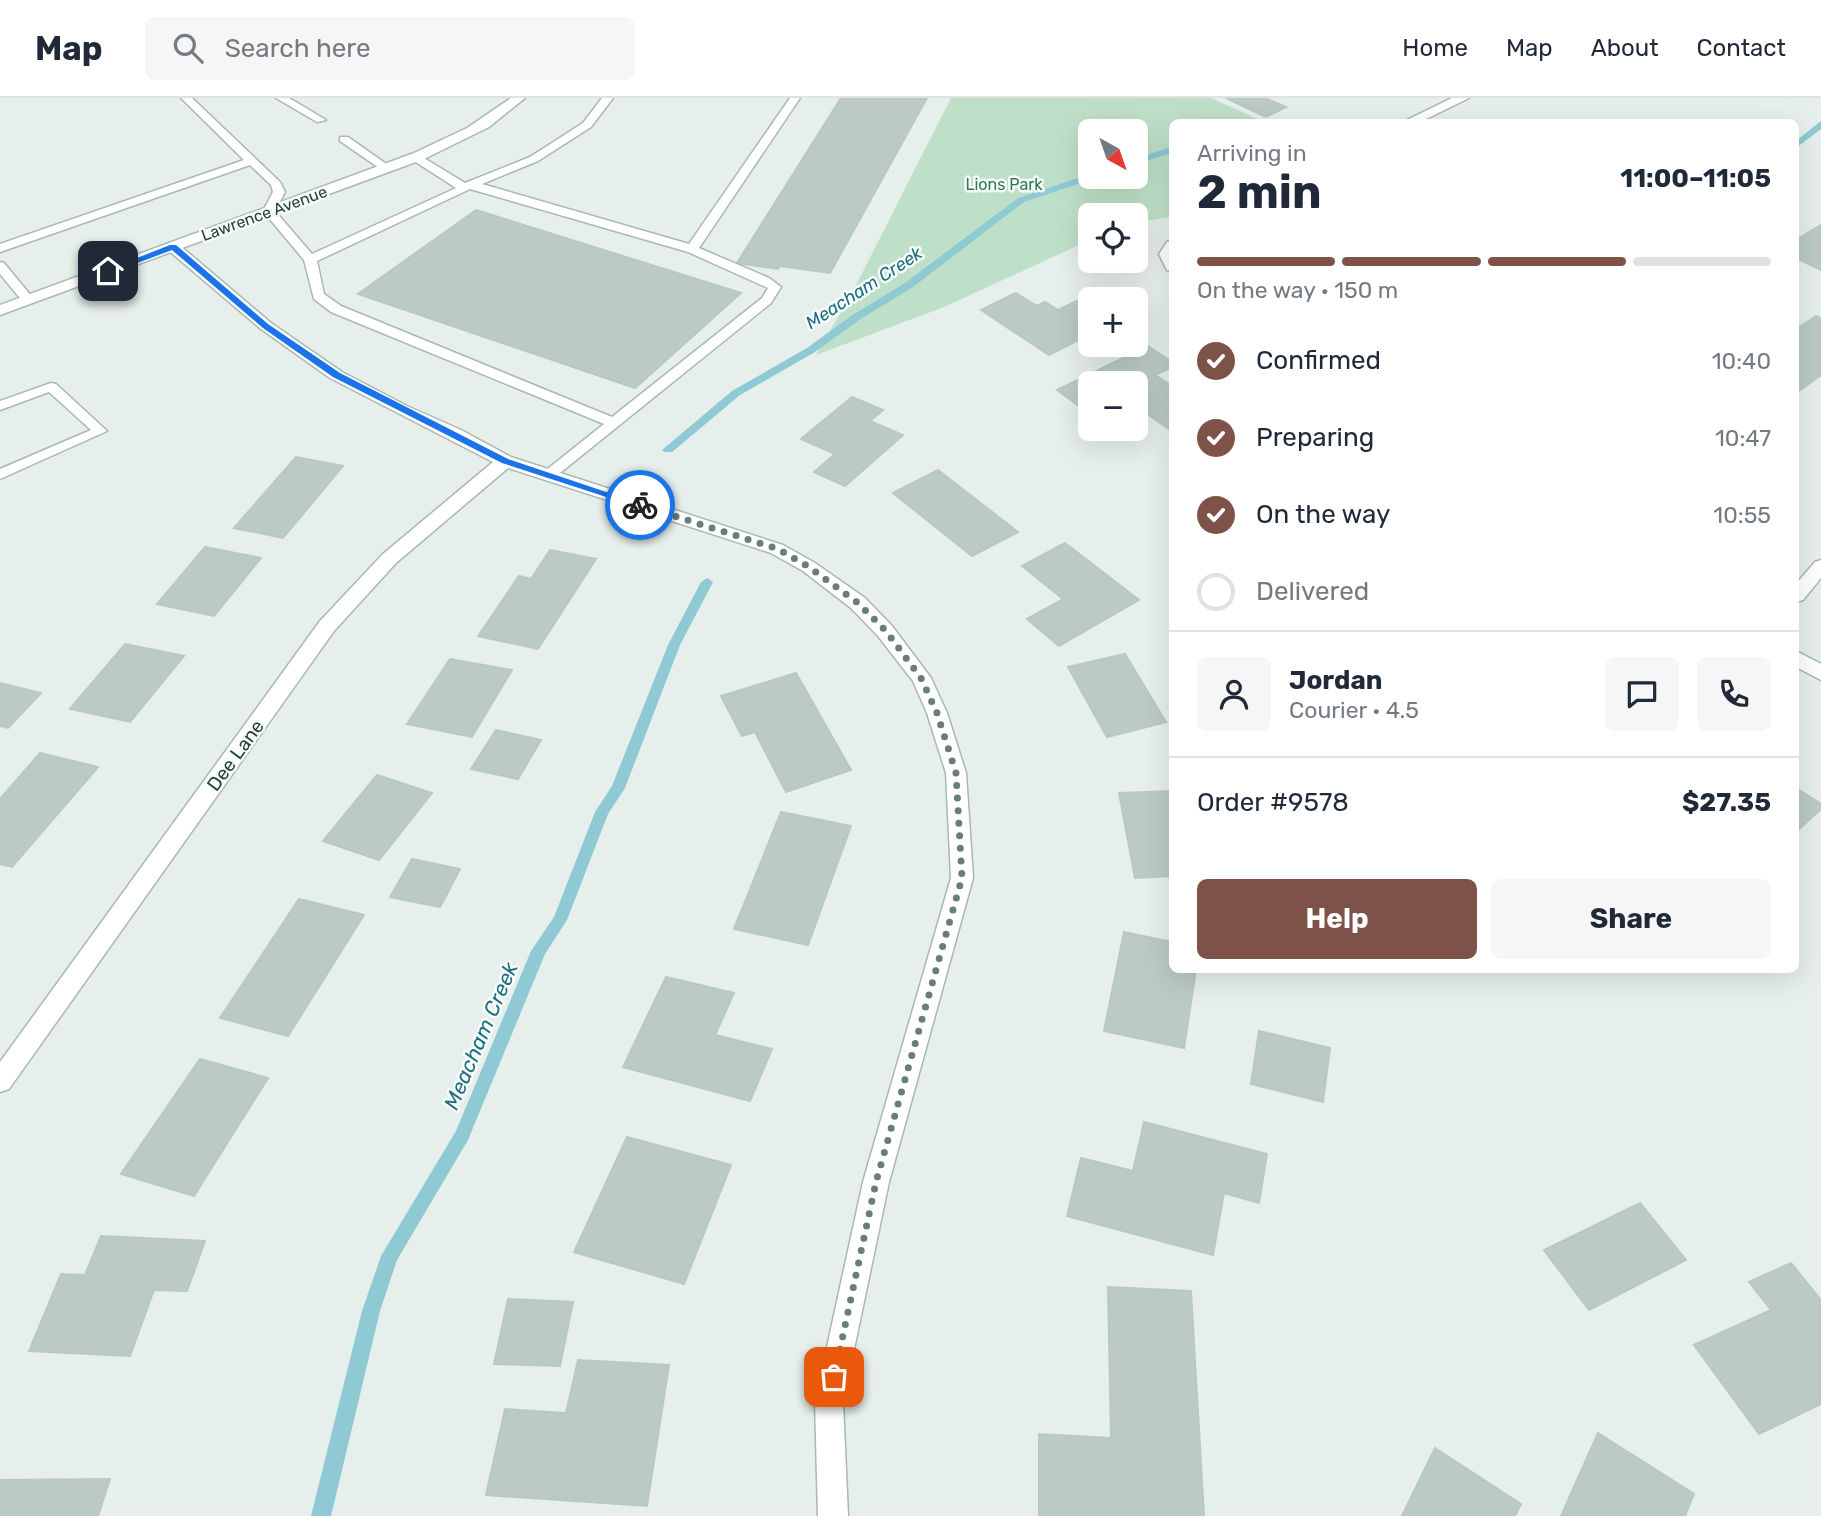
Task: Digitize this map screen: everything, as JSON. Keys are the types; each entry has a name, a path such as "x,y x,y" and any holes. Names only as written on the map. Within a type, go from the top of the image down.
{"street":[{"name":"Lawrence Avenue","path":"0,310 415,157 493,120 520,98"},
{"path":"1417,119 1463,98"},
{"path":"173,247 265,326 337,375 505,461 778,549 809,567 858,603 886,631 921,678 937,713 956,773 962,878 876,1182 829,1402 833,1516"},
{"name":"Dee Lane","path":"0,1081 327,626 354,593 421,528 505,461"},
{"path":"1799,592 1821,566"},
{"path":"1799,661 1821,673"}],"lane":[{"path":"186,98 276,184 279,192 269,211 310,259 318,296 336,309 614,423"},
{"path":"281,98 321,120"},
{"path":"310,259 468,186 534,159 587,125 608,98"},
{"path":"692,249 795,98"},
{"path":"344,139 386,168"},
{"path":"415,157 468,186 692,249 710,262 747,272 775,287 767,300 550,474"},
{"path":"0,248 251,161"},
{"path":"0,266 28,300"},
{"path":"0,406 51,387 100,431 0,474"}],"green space":[{"name":"Lions Park","path":"951,98 1211,98 1257,119 1169,119 1169,217 1148,220 1148,203 1078,203 1078,246 944,307 816,355 852,293"}],"building":[{"path":"841,98 927,98 830,273 737,263"},
{"path":"1226,98 1265,98 1286,107 1266,117"},
{"path":"476,210 741,293 635,388 358,294"},
{"path":"1821,225 1821,270 1799,259 1799,238"},
{"path":"1016,293 1037,306 1045,302 1058,310 1077,301 1078,340 1049,355 981,310"},
{"path":"1816,316 1821,318 1821,375 1799,391 1799,327"},
{"path":"1148,346 1169,360 1169,368 1155,375 1169,384 1169,429 1148,414 1148,371 1096,371 1125,357 1148,357"},
{"path":"1078,380 1078,405 1057,390"},
{"path":"852,397 883,410 870,421 903,435 845,486 814,472 835,454 801,439"},
{"path":"296,457 343,466 283,538 234,528"},
{"path":"938,470 1018,532 972,556 893,493"},
{"path":"1065,543 1139,600 1059,646 1027,619 1063,599 1022,566"},
{"path":"205,547 261,558 214,616 157,604"},
{"path":"550,550 596,559 538,649 478,636 519,576 531,579"},
{"path":"125,644 184,656 130,722 70,709"},
{"path":"1125,654 1166,722 1107,737 1068,667"},
{"path":"450,659 512,670 472,737 407,724"},
{"path":"796,673 851,770 786,792 755,732 742,736 721,696"},
{"path":"0,683 41,693 8,728 0,726"},
{"path":"496,730 541,740 518,779 471,769"},
{"path":"40,753 98,767 12,867 0,864 0,799"},
{"path":"377,775 432,793 379,860 323,841"},
{"path":"1799,790 1821,804 1821,809 1799,829"},
{"path":"1169,791 1169,876 1135,878 1119,793"},
{"path":"781,812 851,826 808,945 734,929"},
{"path":"412,859 460,869 440,907 390,897"},
{"path":"299,899 364,915 288,1036 220,1018"},
{"path":"1124,932 1169,941 1169,973 1196,973 1184,1048 1104,1031"},
{"path":"666,977 734,993 715,1035 772,1049 750,1101 623,1067"},
{"path":"1259,1031 1330,1048 1323,1102 1251,1084"},
{"path":"200,1059 268,1078 194,1196 121,1174"},
{"path":"1144,1122 1267,1154 1259,1203 1224,1193 1213,1255 1067,1216 1081,1158 1133,1171"},
{"path":"627,1137 731,1165 684,1284 574,1252"},
{"path":"1640,1203 1686,1260 1589,1310 1544,1250"},
{"path":"101,1236 205,1241 187,1291 154,1290 130,1356 29,1351 61,1274 85,1275"},
{"path":"1791,1263 1821,1300 1821,1404 1759,1434 1694,1345 1771,1310 1749,1282"},
{"path":"1108,1287 1191,1291 1204,1516 1039,1516 1039,1434 1111,1438"},
{"path":"508,1299 573,1302 560,1366 494,1364"},
{"path":"578,1360 669,1365 647,1506 486,1495 505,1409 566,1413"},
{"path":"1598,1433 1694,1494 1685,1516 1561,1516"},
{"path":"1435,1448 1521,1504 1515,1516 1402,1516"},
{"path":"110,1479 98,1516 0,1516 0,1480"}],"waterway":[{"name":"Meacham Creek","path":"1799,142 1821,124"},
{"name":"Meacham Creek","path":"1148,157 1169,151"},
{"name":"Meacham Creek","path":"668,450 736,393 811,350 855,318 909,285 1021,200 1078,181"},
{"name":"Meacham Creek","path":"321,1516 371,1311 390,1256 462,1135 539,951 560,920 602,812 618,788 674,645 707,582"}],"way so far":[{"path":"640,505 778,549 809,567 858,603 886,631 921,678 937,713 956,773 962,878 876,1182 834,1377"}],"route":[{"path":"108,271 173,247 265,326 337,375 505,461 640,505"}]}
